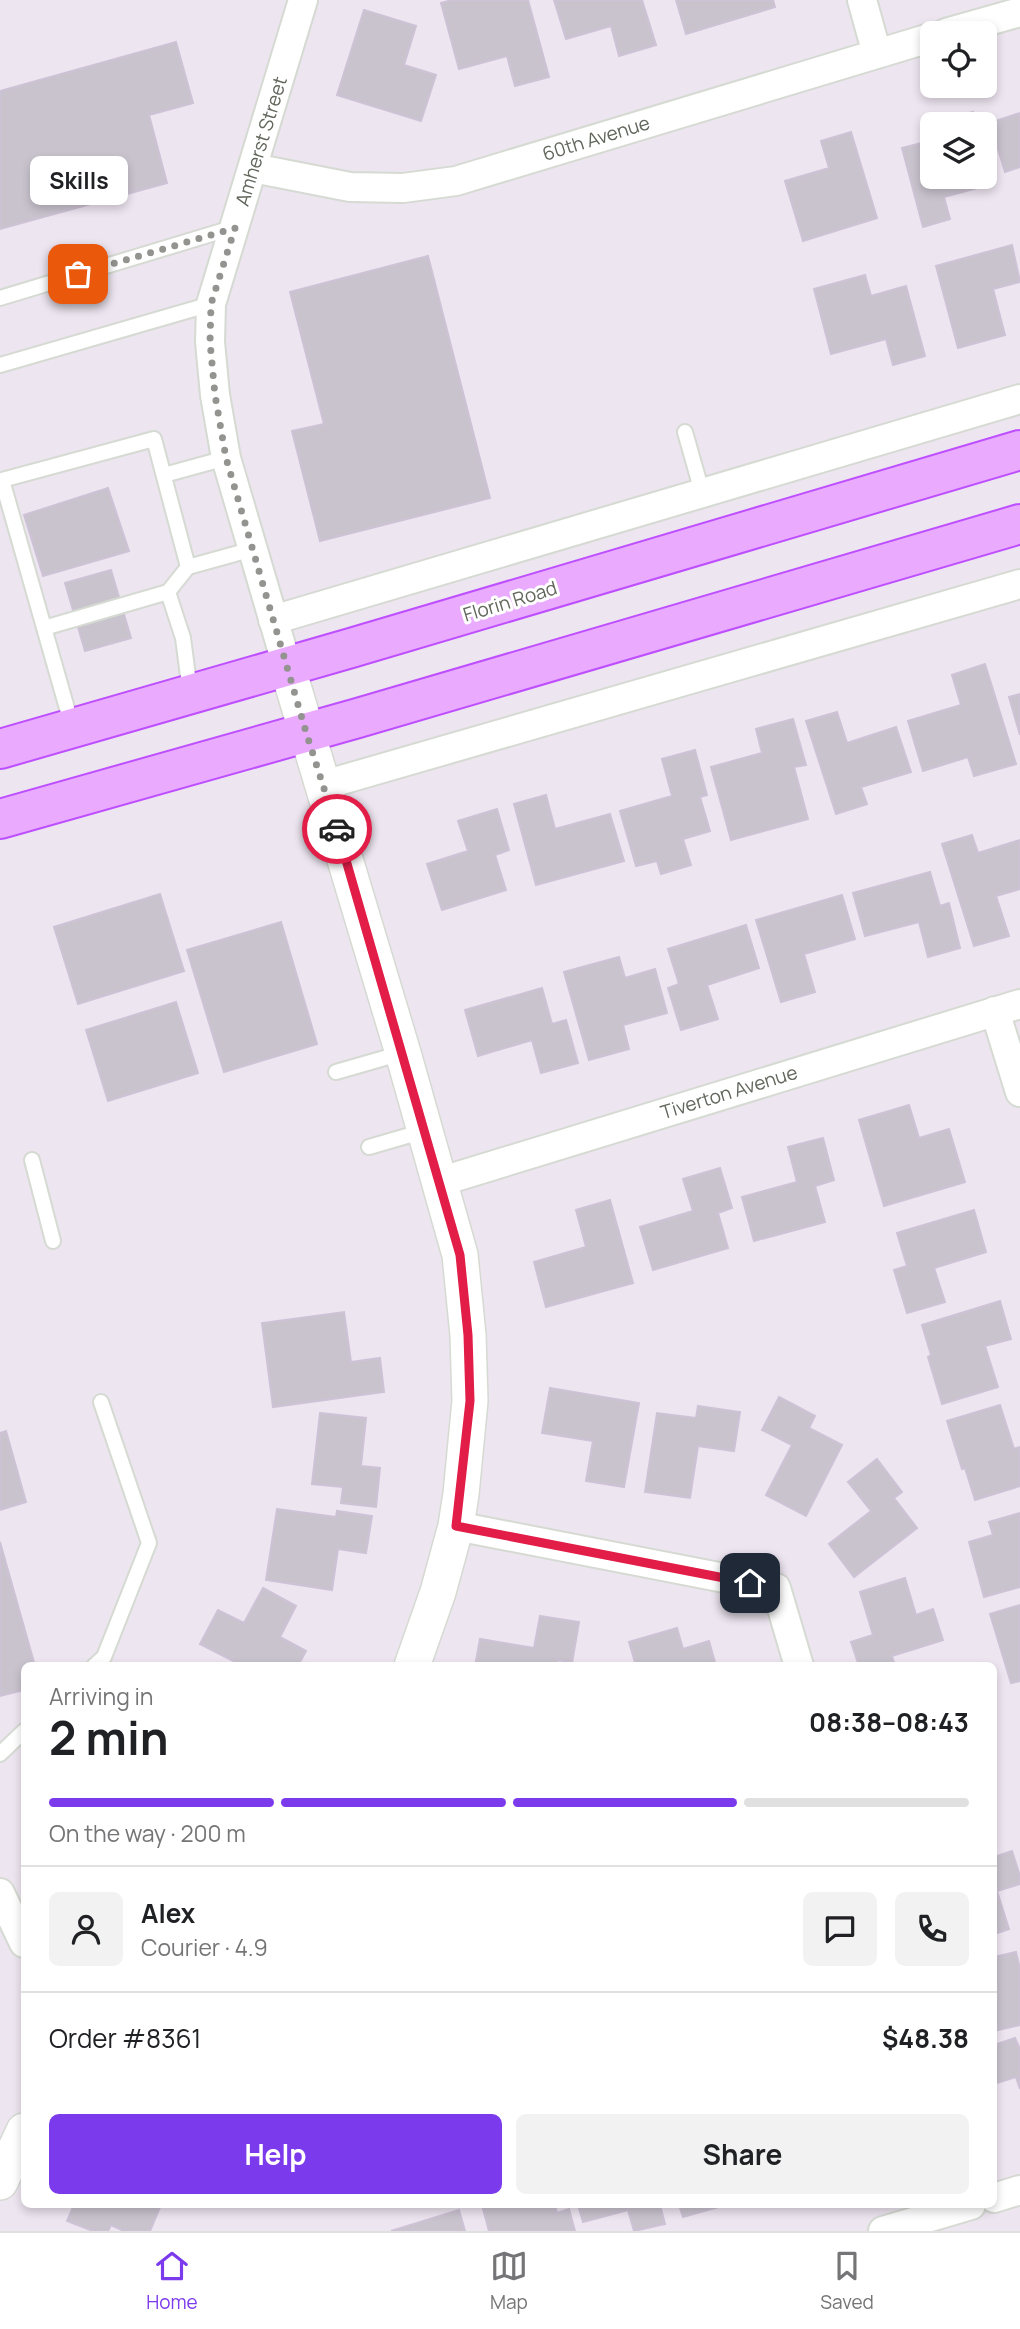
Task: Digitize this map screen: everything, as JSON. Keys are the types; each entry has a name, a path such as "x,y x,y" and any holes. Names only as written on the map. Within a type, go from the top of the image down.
{"main road":[{"name":"Florin Road","path":"0,748 190,695 1020,450"},
{"path":"0,819 1020,524"}],"street":[{"name":"Amherst Street","path":"303,0 211,304 210,342 215,395 226,458 403,1053 460,1255 468,1335 470,1401 456,1526 439,1592 413,1662"},
{"path":"862,0 877,54"},
{"path":"988,21 1020,12"},
{"name":"60th Avenue","path":"253,168 350,187 403,188 456,181 920,41"},
{"path":"273,620 1020,399"},
{"path":"324,785 1020,584"},
{"path":"1008,1007 1020,1092"},
{"name":"Tiverton Avenue","path":"439,1182 1008,1007"},
{"path":"456,1526 776,1588 798,1662"},
{"path":"0,1893 21,1937"},
{"path":"0,2182 21,2137"},
{"path":"997,2197 1020,2190"},
{"path":"883,2231 956,2208"}],"lane":[{"path":"0,298 235,228"},
{"path":"0,365 211,304"},
{"path":"685,432 702,492"},
{"path":"72,728 2,481 154,439 188,567"},
{"path":"164,475 226,458"},
{"path":"44,628 168,592 188,567 253,549"},
{"path":"168,592 183,638 190,695"},
{"path":"336,1072 403,1053"},
{"path":"369,1147 425,1130"},
{"path":"32,1160 53,1241"},
{"path":"98,1662 104,1657 149,1544 101,1402"},
{"path":"0,1754 21,1734"}],"building":[{"path":"452,0 528,0 549,77 515,86 507,56 459,69 441,3"},
{"path":"554,0 642,0 656,45 619,56 611,26 566,39"},
{"path":"676,0 773,0 775,7 686,34"},
{"path":"364,10 416,26 404,65 436,75 421,121 337,95"},
{"path":"176,42 193,103 149,115 167,183 0,229 0,91"},
{"path":"1020,113 1020,167 1005,172 997,146 997,121"},
{"path":"851,132 877,218 803,241 785,181 829,168 821,141"},
{"path":"920,143 920,189 974,189 944,197 950,219 923,227 902,148"},
{"path":"1012,245 1020,282 993,289 1005,335 958,348 936,266"},
{"path":"428,256 490,498 320,541 292,431 324,424 290,292"},
{"path":"865,275 871,296 906,286 925,356 893,365 886,339 831,354 814,289"},
{"path":"108,488 129,551 43,576 24,515"},
{"path":"111,570 131,638 85,651 65,583"},
{"path":"985,664 1016,764 974,776 968,757 923,771 908,721 961,705 952,675"},
{"path":"1020,694 1020,735 1009,697"},
{"path":"837,712 847,743 896,727 911,772 861,787 867,804 836,814 806,721"},
{"path":"793,719 806,765 794,767 808,819 731,840 711,767 762,753 756,729"},
{"path":"695,750 707,795 700,797 710,831 683,839 691,865 661,874 657,861 636,866 620,811 672,796 662,759"},
{"path":"546,795 555,829 610,814 624,861 536,885 514,804"},
{"path":"497,809 509,850 495,855 506,890 442,910 427,864 468,851 458,821"},
{"path":"972,835 978,853 1020,840 1020,889 996,896 1009,936 974,946 942,844"},
{"path":"930,872 940,906 949,903 960,948 928,957 919,922 865,936 853,893"},
{"path":"160,894 184,971 78,1004 54,927"},
{"path":"842,895 855,939 804,954 815,992 781,1002 756,920"},
{"path":"281,922 317,1044 224,1072 187,950"},
{"path":"746,925 759,968 707,985 718,1019 681,1030 668,988 679,984 668,949"},
{"path":"619,957 625,978 655,969 667,1013 623,1025 629,1049 589,1060 564,972"},
{"path":"542,988 552,1024 566,1020 578,1063 541,1073 532,1040 478,1056 465,1010"},
{"path":"176,1002 198,1073 108,1101 86,1030"},
{"path":"909,1105 919,1138 949,1129 965,1182 884,1206 859,1120"},
{"path":"823,1138 834,1180 815,1186 825,1222 754,1241 742,1197 797,1182 788,1147"},
{"path":"720,1168 732,1208 718,1213 728,1248 653,1270 640,1227 693,1211 683,1179"},
{"path":"610,1200 633,1283 546,1307 534,1262 586,1247 576,1210"},
{"path":"974,1210 986,1252 934,1268 945,1302 907,1313 894,1270 907,1266 897,1233"},
{"path":"1000,1301 1011,1339 985,1346 998,1387 942,1404 922,1325"},
{"path":"344,1312 351,1362 380,1358 384,1392 273,1407 262,1323"},
{"path":"550,1388 639,1403 624,1487 586,1481 593,1441 542,1433"},
{"path":"779,1397 815,1416 809,1428 842,1445 806,1516 766,1495 792,1445 762,1430"},
{"path":"1000,1405 1014,1449 1020,1447 1020,1486 975,1500 947,1421"},
{"path":"698,1406 740,1412 734,1451 698,1446 690,1498 645,1492 657,1413 696,1418"},
{"path":"320,1413 366,1418 361,1466 380,1468 376,1507 341,1503 343,1487 312,1484"},
{"path":"6,1431 26,1502 0,1510 0,1433"},
{"path":"877,1459 902,1492 894,1498 917,1528 854,1577 829,1544 871,1511 848,1482"},
{"path":"277,1509 336,1517 337,1511 372,1516 366,1553 338,1549 332,1590 266,1580"},
{"path":"1020,1513 1020,1587 984,1597 969,1542 993,1535 989,1522"},
{"path":"0,1542 34,1662 21,1662 21,1691 0,1696"},
{"path":"905,1578 916,1615 933,1609 943,1640 892,1656 894,1662 858,1662 851,1642 873,1635 860,1592"},
{"path":"263,1588 296,1606 280,1637 306,1651 300,1662 235,1662 200,1644 218,1610 244,1623"},
{"path":"1020,1605 1020,1681 1011,1683 990,1614"},
{"path":"540,1616 579,1622 572,1662 476,1662 480,1639 534,1648"},
{"path":"677,1628 683,1649 709,1641 715,1662 635,1662 629,1642"},
{"path":"1012,1851 1020,1884 997,1891 997,1856"},
{"path":"997,1891 1009,1929 997,1933"},
{"path":"1016,1952 1020,1969 1020,2025 997,2030 997,1956"},
{"path":"1015,2038 1020,2049 1020,2089 1016,2077 997,2083 997,2044"},
{"path":"73,2208 160,2208 150,2231 124,2231 111,2225 108,2231 93,2231 67,2221"},
{"path":"483,2208 556,2208 557,2213 569,2209 575,2231 489,2231"},
{"path":"579,2208 661,2208 665,2224 634,2231 628,2210 583,2222"},
{"path":"680,2208 714,2208 683,2217"},
{"path":"459,2210 465,2231 391,2231"}],"way so far":[{"path":"78,274 235,228 211,304 210,342 215,395 226,458 337,829"}],"place":[{"name":"Skills","path":"78,274"}],"route":[{"path":"337,829 460,1255 468,1335 470,1401 456,1526 750,1583"}]}
